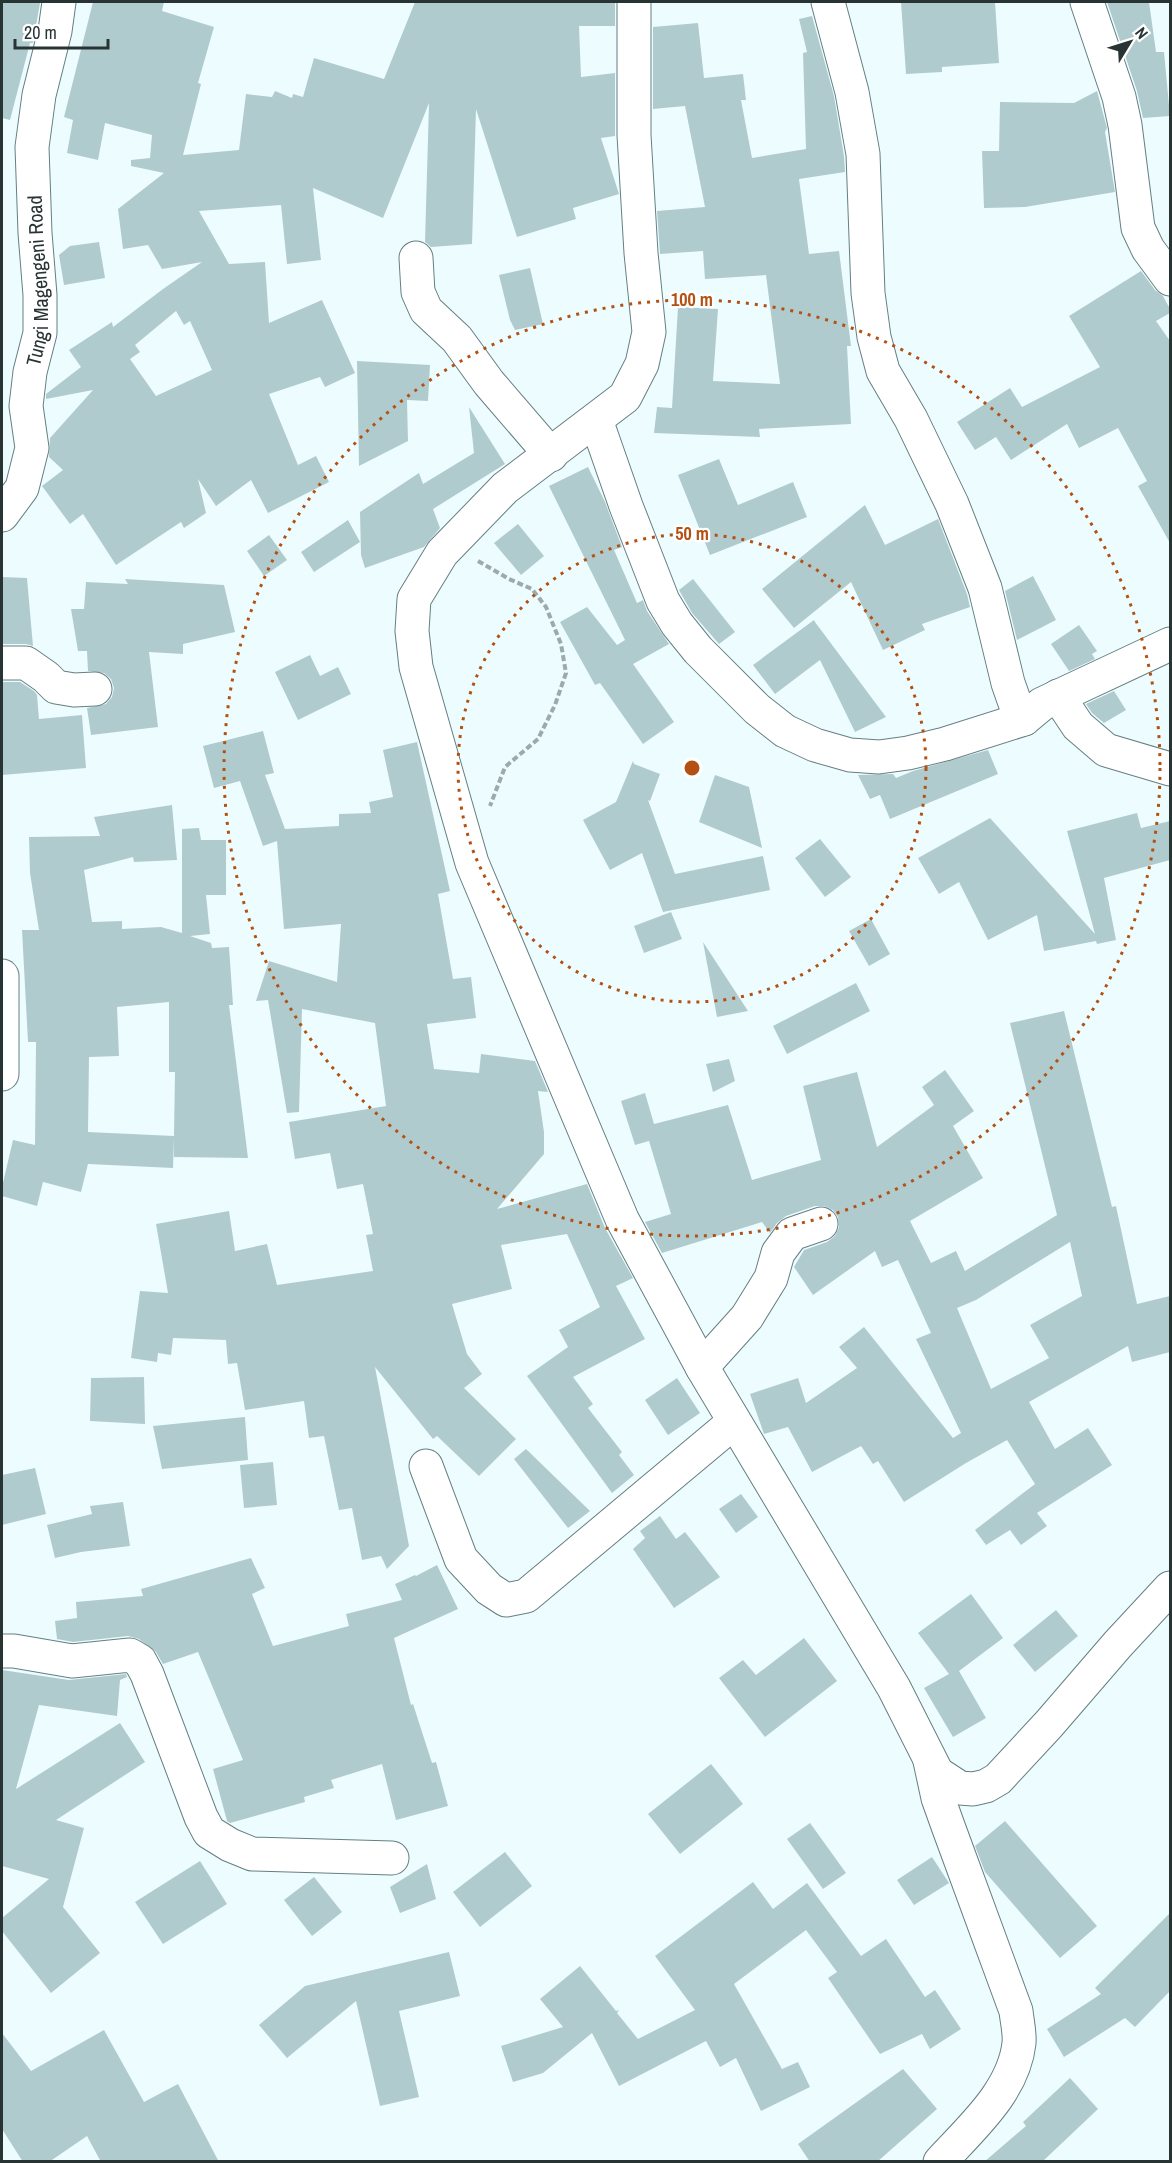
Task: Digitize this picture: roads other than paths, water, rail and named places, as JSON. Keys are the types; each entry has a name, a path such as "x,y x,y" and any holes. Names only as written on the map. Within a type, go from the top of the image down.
{"street":[{"name":"Tungi Magengeni Road","path":"2,514 22,489 32,448 26,406 30,372 40,333 40,295 32,147 39,95 55,32 59,2"},
{"path":"634,2 634,135 641,253 649,332 642,364 625,397 505,488 456,538 442,553 414,599 412,631 416,667 472,863 622,1219 702,1367 894,1688 937,1773 960,1788 974,1789 986,1786 998,1779 1170,1588"},
{"path":"828,2 852,92 863,154 868,293 874,337 884,371 911,419 952,504 985,588 1008,684 1024,719"},
{"path":"1087,2 1119,96 1125,125 1138,228 1148,249 1170,279"},
{"path":"416,258 418,292 426,310 457,339 489,383 551,455"},
{"path":"596,420 663,601 677,624 698,650 757,709 785,731 815,745 850,755 879,757 945,744 1024,719 1042,704 1170,644"},
{"path":"2,663 26,663 56,687 74,690 95,688"},
{"path":"1058,696 1078,726 1106,750 1170,769"},
{"path":"2,976 2,1074"},
{"path":"702,1367 747,1317 771,1278 778,1253 792,1234 820,1224"},
{"path":"426,1466 461,1559 489,1589 506,1600 526,1596 734,1422"},
{"path":"2,1651 72,1661 130,1655 140,1661 201,1817 209,1832 230,1845 252,1854 392,1858"},
{"path":"930,1761 938,1798 1016,2011 1019,2042 1012,2071 992,2105 940,2162"}]}
